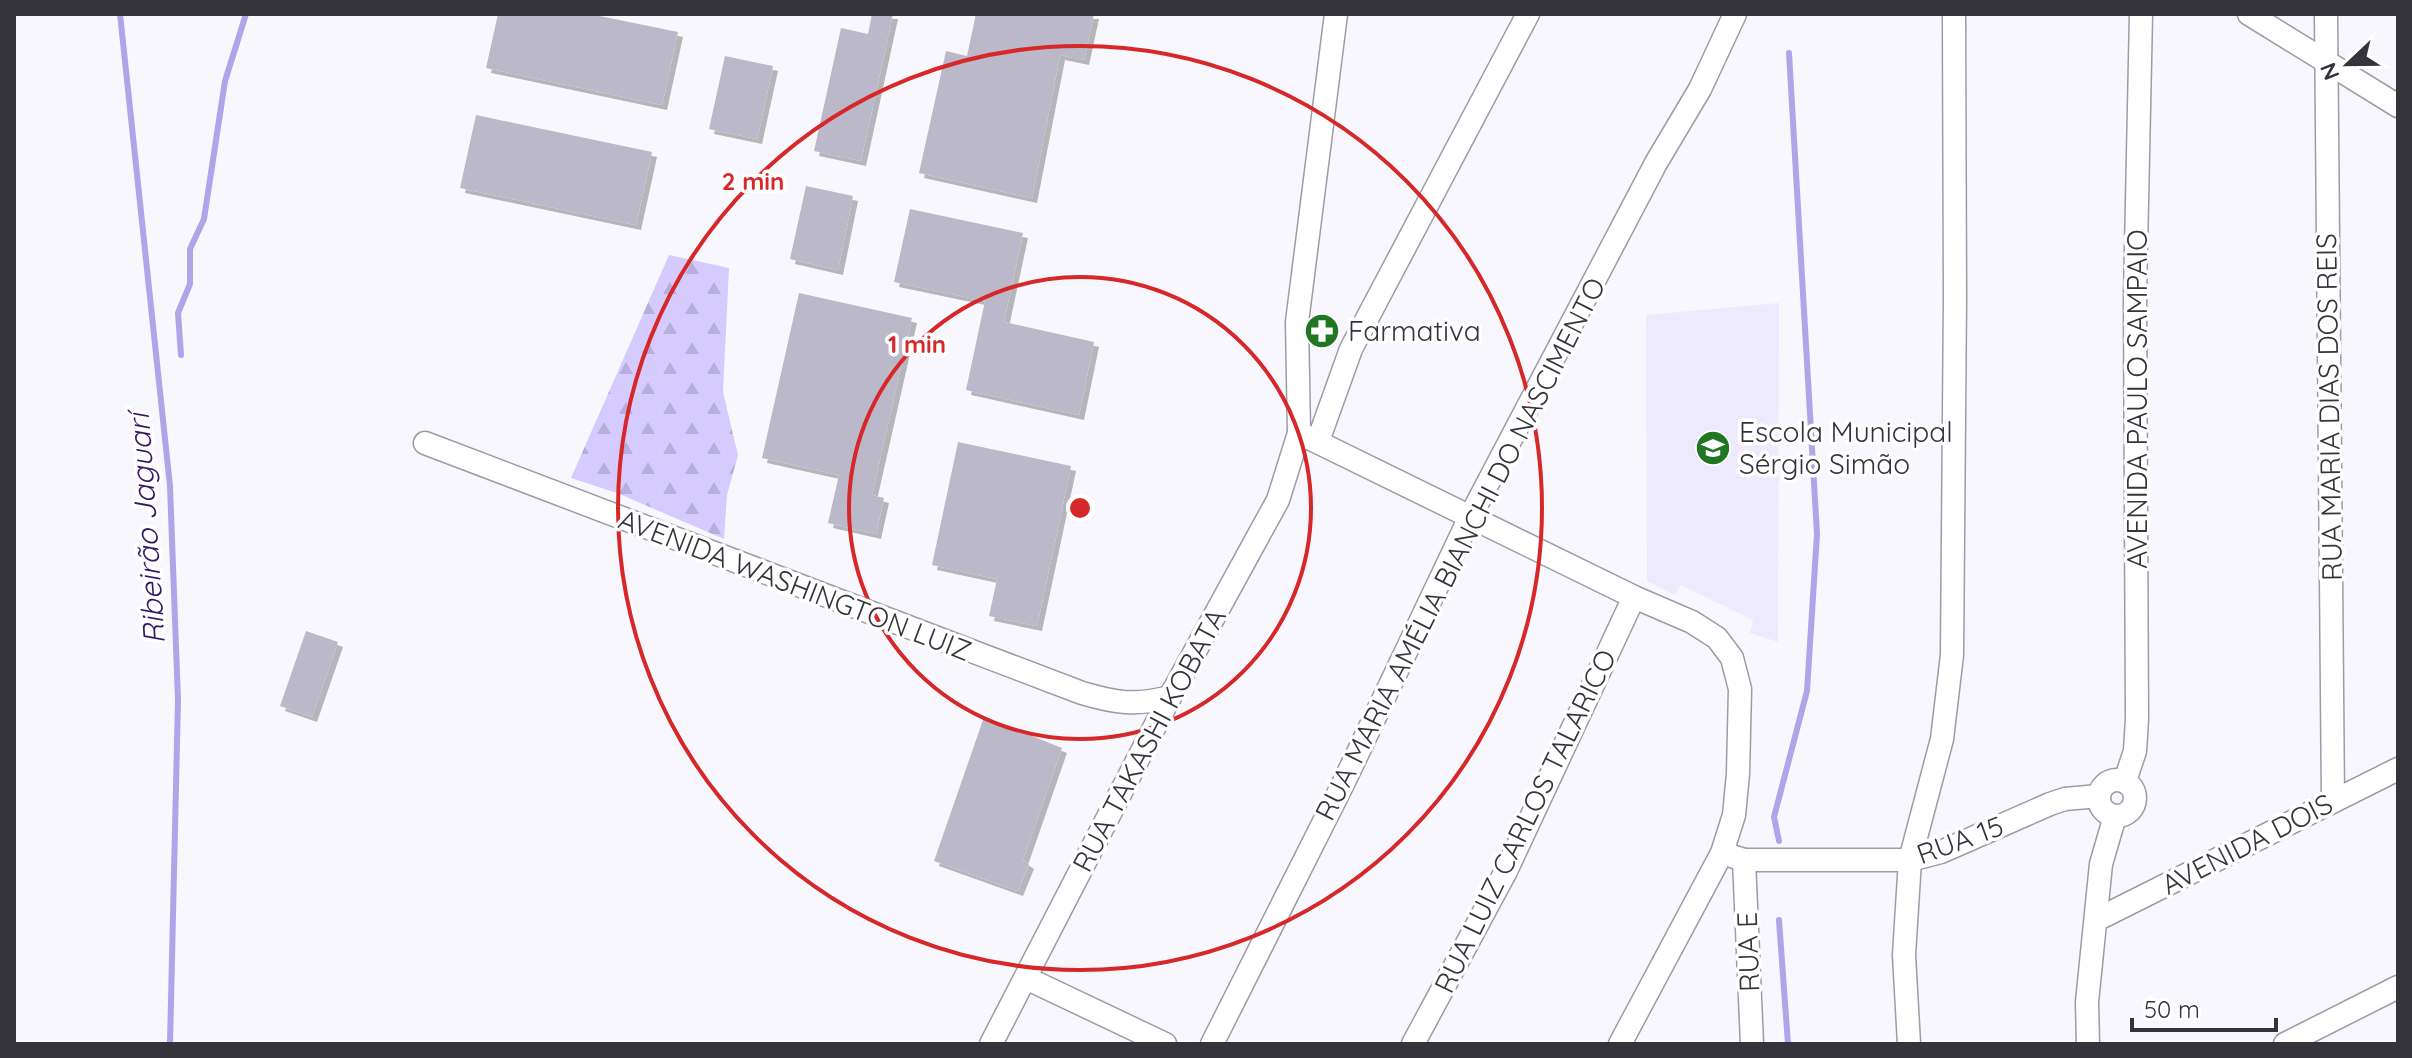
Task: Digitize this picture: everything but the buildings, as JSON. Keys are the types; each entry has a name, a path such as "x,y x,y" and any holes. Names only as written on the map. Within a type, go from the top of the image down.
{"street":[{"path":"1336,14 1297,322 1309,437 1634,597 1692,622 1717,638 1732,658 1740,689 1734,815 1722,853 1620,1044"},
{"name":"RUA TAKASHI KOBATA","path":"991,1044 1170,697 1278,500 1351,349 1528,14"},
{"name":"RUA MARIA AMÉLIA BIANCHI DO NASCIMENTO","path":"1212,1044 1343,784 1470,517 1656,163 1700,89 1735,14"},
{"path":"1909,1044 1904,955 1910,860 1942,739 1952,655 1954,14"},
{"name":"AVENIDA PAULO SAMPAIO","path":"2088,1044 2087,1002 2101,864 2115,816 2122,815 2133,806 2134,792 2125,781 2135,751 2137,719 2135,296 2141,14"},
{"path":"2249,14 2398,106"},
{"name":"RUA MARIA DIAS DOS REIS","path":"2326,14 2333,801"},
{"name":"AVENIDA WASHINGTON LUIZ","path":"425,443 1082,693 1112,702 1142,704 1170,697"},
{"name":"RUA LUIZ CARLOS TALARICO","path":"1413,1044 1506,871 1634,597"},
{"name":"AVENIDA DOIS","path":"2096,920 2398,769"},
{"path":"2115,816 2103,809 2099,796 2101,789 2111,780 2125,781"},
{"name":"RUA 15","path":"1722,853 1744,860 1910,860 1941,852 2050,804 2065,799 2099,796"},
{"name":"RUA E","path":"1744,860 1752,1044"},
{"path":"1026,978 1165,1044"},
{"path":"2285,1044 2398,987"}],"shaded area":[{"name":"Escola Municipal Sérgio Simão","path":"1779,303 1778,642 1750,633 1753,620 1681,585 1675,595 1647,581 1646,315"}],"green space":[{"path":"669,255 729,268 723,392 738,455 727,495 724,539 617,493 571,478"}],"waterway":[{"name":"Ribeirão Jaguarí","path":"120,14 170,486 178,700 170,1044"},
{"path":"181,355 178,313 190,284 190,249 204,219 225,81 246,14"},
{"path":"1779,841 1774,817 1807,691 1817,534 1789,53"},
{"path":"1779,920 1788,1044"}],"place":[{"name":"Farmativa","path":"1322,331"},
{"name":"Escola Municipal Sérgio Simão","path":"1713,448"}]}
